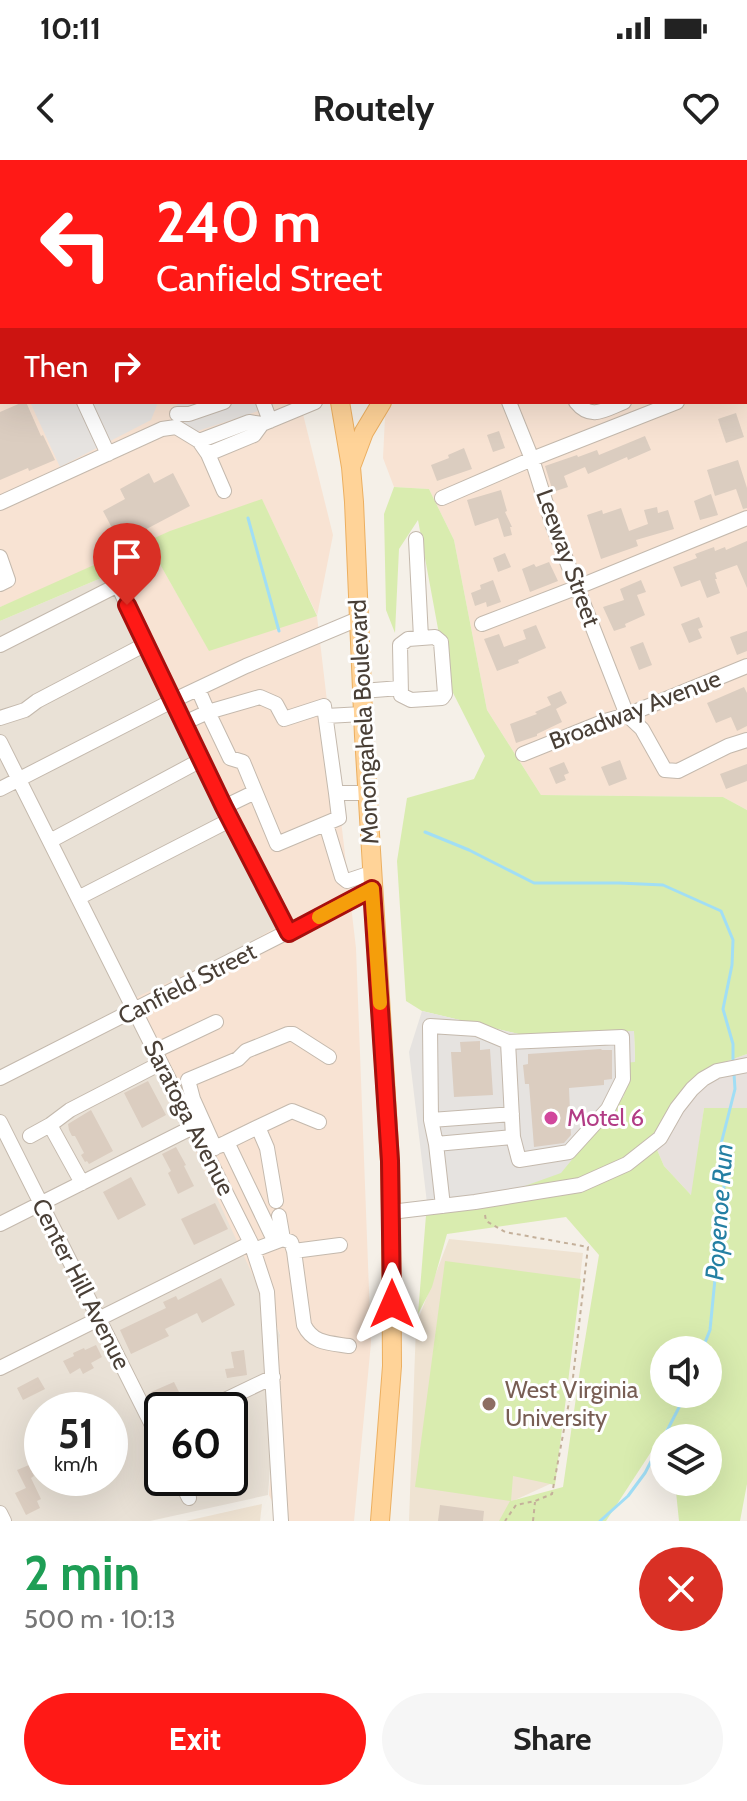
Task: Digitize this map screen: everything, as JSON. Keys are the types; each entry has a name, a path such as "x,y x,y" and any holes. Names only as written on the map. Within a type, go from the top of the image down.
{"main road":[{"name":"Monongahela Boulevard","path":"340,404 351,467 390,1161 392,1366 380,1521"},
{"path":"351,467 364,432 381,404"}],"street":[{"path":"85,404 108,454"},
{"path":"0,503 162,429 175,414 189,414 218,404"},
{"path":"263,404 266,423"},
{"path":"208,454 254,435 266,423 310,404"},
{"name":"Leeway Street","path":"510,404 532,459 553,526 627,715 642,729 665,770 671,772 690,767 728,746 747,740"},
{"path":"577,404 587,412 595,413 619,404"},
{"path":"442,498 672,404"},
{"path":"175,414 208,454 224,491"},
{"path":"199,441 249,422 266,423"},
{"path":"482,624 747,518"},
{"path":"416,539 421,638"},
{"path":"0,557 8,580 0,584"},
{"path":"0,645 118,585 227,814 289,933"},
{"path":"0,789 172,701 358,619"},
{"path":"435,637 441,642 445,694 442,698 411,700 401,695 400,688 400,645 408,639 435,637"},
{"path":"0,718 25,710 144,645"},
{"name":"Broadway Avenue","path":"523,754 747,666"},
{"path":"362,691 400,688"},
{"path":"184,723 208,712 260,697 276,704 284,719 324,706 339,818 277,844 243,762 230,758 208,712 198,689"},
{"path":"326,716 363,714"},
{"name":"Saratoga Avenue","path":"0,742 193,1127 216,1147 252,1246 267,1292 281,1521"},
{"path":"50,841 201,760"},
{"path":"78,898 227,814 255,792"},
{"path":"336,793 367,793"},
{"path":"326,824 342,877 347,881 372,881"},
{"name":"Canfield Street","path":"0,1078 289,933 372,881"},
{"path":"30,1136 216,1022"},
{"path":"443,1206 431,1120 430,1026 477,1029 508,1042 622,1037 623,1079 608,1109 569,1152 519,1160 513,1137 508,1042"},
{"path":"279,1241 216,1147 193,1099 188,1080 288,1034 293,1034 329,1057"},
{"path":"391,1212 580,1185 627,1164 660,1138 692,1089 717,1071 747,1065"},
{"path":"216,1147 292,1111 319,1122"},
{"path":"431,1120 512,1114"},
{"name":"Center Hill Avenue","path":"0,1122 144,1405"},
{"path":"50,1125 82,1183"},
{"path":"0,1224 193,1127"},
{"path":"258,1127 267,1148 276,1201"},
{"path":"436,1144 513,1137"},
{"path":"279,1216 279,1241"},
{"path":"0,1368 252,1246 279,1241 291,1242 294,1251 304,1325 309,1335 323,1343 349,1346"},
{"path":"294,1251 340,1245"},
{"path":"242,1392 273,1377"},
{"path":"0,1513 4,1521"}],"path":[{"path":"483,1201 486,1221 505,1232 588,1247 572,1386 552,1494 516,1505 505,1521"},
{"path":"533,1521 535,1501"}],"shaded area":[{"path":"0,404 300,404 333,535 317,616 356,948 371,1343 354,1521 281,1521 269,1495 280,1334 142,1036 120,1005 241,948 283,923 115,586 113,573 157,559 209,650 317,615 262,500 0,607"},
{"path":"31,404 157,405 151,420 60,467"},
{"path":"177,404 274,404 198,431 183,429 184,421"},
{"path":"381,404 747,404 747,810 723,797 541,795 487,710 454,540 429,489 394,487 383,458 385,417"},
{"path":"113,573 116,586 283,924 241,948 142,1036 198,1150 280,1335 268,1495 150,1521 0,1521 0,621"},
{"path":"422,1011 523,1035 634,1031 635,1062 622,1063 624,1096 561,1173 522,1187 427,1203 409,1052"},
{"path":"747,1054 747,1108 704,1108 692,1196 664,1166 652,1138 705,1069"},
{"name":"West Virginia University","path":"449,1239 583,1253 570,1363 550,1484 515,1500 503,1521 409,1521 416,1325"},
{"path":"262,1504 260,1521 186,1521"}],"green space":[{"path":"394,487 429,489 454,540 487,710 541,795 723,797 747,810 747,1054 705,1069 652,1138 664,1166 691,1195 704,1108 747,1108 747,1484 740,1521 679,1521 676,1496 722,1496 722,1424 650,1424 650,1454 606,1521 499,1521 510,1501 415,1487 445,1261 581,1279 555,1485 513,1476 511,1501 563,1487 599,1255 566,1217 447,1234 432,1287 418,1314 427,1203 622,1063 635,1061 634,1032 523,1035 422,1011 406,1001 397,861 407,798 474,779 485,756 448,683 418,520 399,549 395,633 386,610 384,514"},
{"path":"262,499 317,616 209,651 157,559 113,573 0,621 0,607 170,531"}],"building":[{"path":"18,404 27,404 55,460 0,480 0,412"},
{"path":"736,413 744,437 726,443 718,419"},
{"path":"499,431 505,448 493,452 487,435"},
{"path":"645,436 651,450 588,474 585,467 564,476 568,487 553,492 545,466 597,450 599,455"},
{"path":"464,448 472,469 437,481 431,465"},
{"path":"738,460 747,488 747,508 743,509 736,489 715,496 707,470"},
{"path":"149,473 154,483 173,473 190,506 120,543 103,511 125,499 120,489"},
{"path":"501,490 505,512 512,527 512,535 504,537 498,518 475,526 467,500"},
{"path":"711,494 718,515 700,520 694,501"},
{"path":"657,507 658,513 668,510 674,529 636,540 638,546 601,559 587,515 621,508 629,531 648,524 644,510"},
{"path":"747,541 747,588 737,565 715,573 720,593 707,598 700,580 681,587 673,567 697,558 695,554 714,547 715,551 725,547 726,550"},
{"path":"505,553 511,567 498,572 493,558"},
{"path":"549,562 558,581 530,592 522,569"},
{"path":"493,580 501,602 487,607 486,602 475,606 471,593"},
{"path":"641,580 646,592 637,595 645,615 614,631 603,607 624,600 620,589"},
{"path":"699,617 703,627 698,629 702,638 689,643 681,624"},
{"path":"536,625 546,648 497,671 484,639 499,634 504,647 526,639 523,630"},
{"path":"747,631 747,651 737,655 730,637"},
{"path":"643,642 652,665 639,670 630,647"},
{"path":"744,687 747,693 747,726 737,731 731,717 716,723 707,703"},
{"path":"561,691 567,703 556,709 562,722 516,743 510,724 551,705 547,697"},
{"path":"620,760 627,779 609,786 601,767"},
{"path":"564,762 569,773 564,775 566,780 556,784 549,768"},
{"path":"747,764 747,781 726,789 720,774"},
{"path":"480,1041 480,1050 490,1049 493,1095 454,1097 451,1052 461,1052 460,1042"},
{"name":"Motel 6","path":"612,1050 612,1079 604,1080 604,1085 569,1088 571,1135 564,1143 534,1147 529,1084 525,1084 523,1065 528,1064 528,1054"},
{"path":"148,1081 166,1115 142,1128 124,1093"},
{"path":"91,1110 113,1151 89,1164 81,1155 84,1153 68,1124"},
{"path":"176,1147 194,1186 178,1194 162,1154"},
{"path":"131,1177 146,1205 118,1220 103,1192"},
{"path":"215,1203 228,1229 194,1245 181,1219"},
{"path":"221,1278 235,1305 202,1323 197,1313 165,1329 169,1336 131,1354 120,1330 166,1308 163,1302 176,1296 178,1300"},
{"path":"96,1345 102,1357 91,1363 94,1368 83,1374 80,1368 70,1374 63,1361 74,1356 73,1353"},
{"path":"244,1350 247,1375 227,1378 225,1369 234,1368 231,1352"},
{"path":"38,1377 45,1389 24,1392 23,1400 17,1388"},
{"path":"174,1382 179,1392 151,1392"},
{"path":"24,1467 24,1484 17,1470"},
{"path":"24,1489 24,1496 40,1496 41,1499 37,1501 40,1508 26,1515 15,1493"},
{"path":"440,1505 484,1511 483,1521 438,1521"}],"waterway":[{"name":"Popenoe Run","path":"248,518 279,631"},
{"name":"Popenoe Run","path":"425,832 534,883 663,885 721,911 733,940 732,965 723,1009 733,1044 733,1063"},
{"name":"Popenoe Run","path":"708,1336 724,1187 719,1152 735,1089 734,1074"},
{"name":"Popenoe Run","path":"600,1521 628,1496 645,1473 679,1408"}],"slow traffic":[{"path":"319,917 372,889 380,1003"}],"place":[{"name":"Motel 6","path":"551,1118"},
{"name":"West Virginia University","path":"489,1404"}],"route":[{"path":"127,605 224,807 289,933 372,889 390,1161 392,1304"}]}
